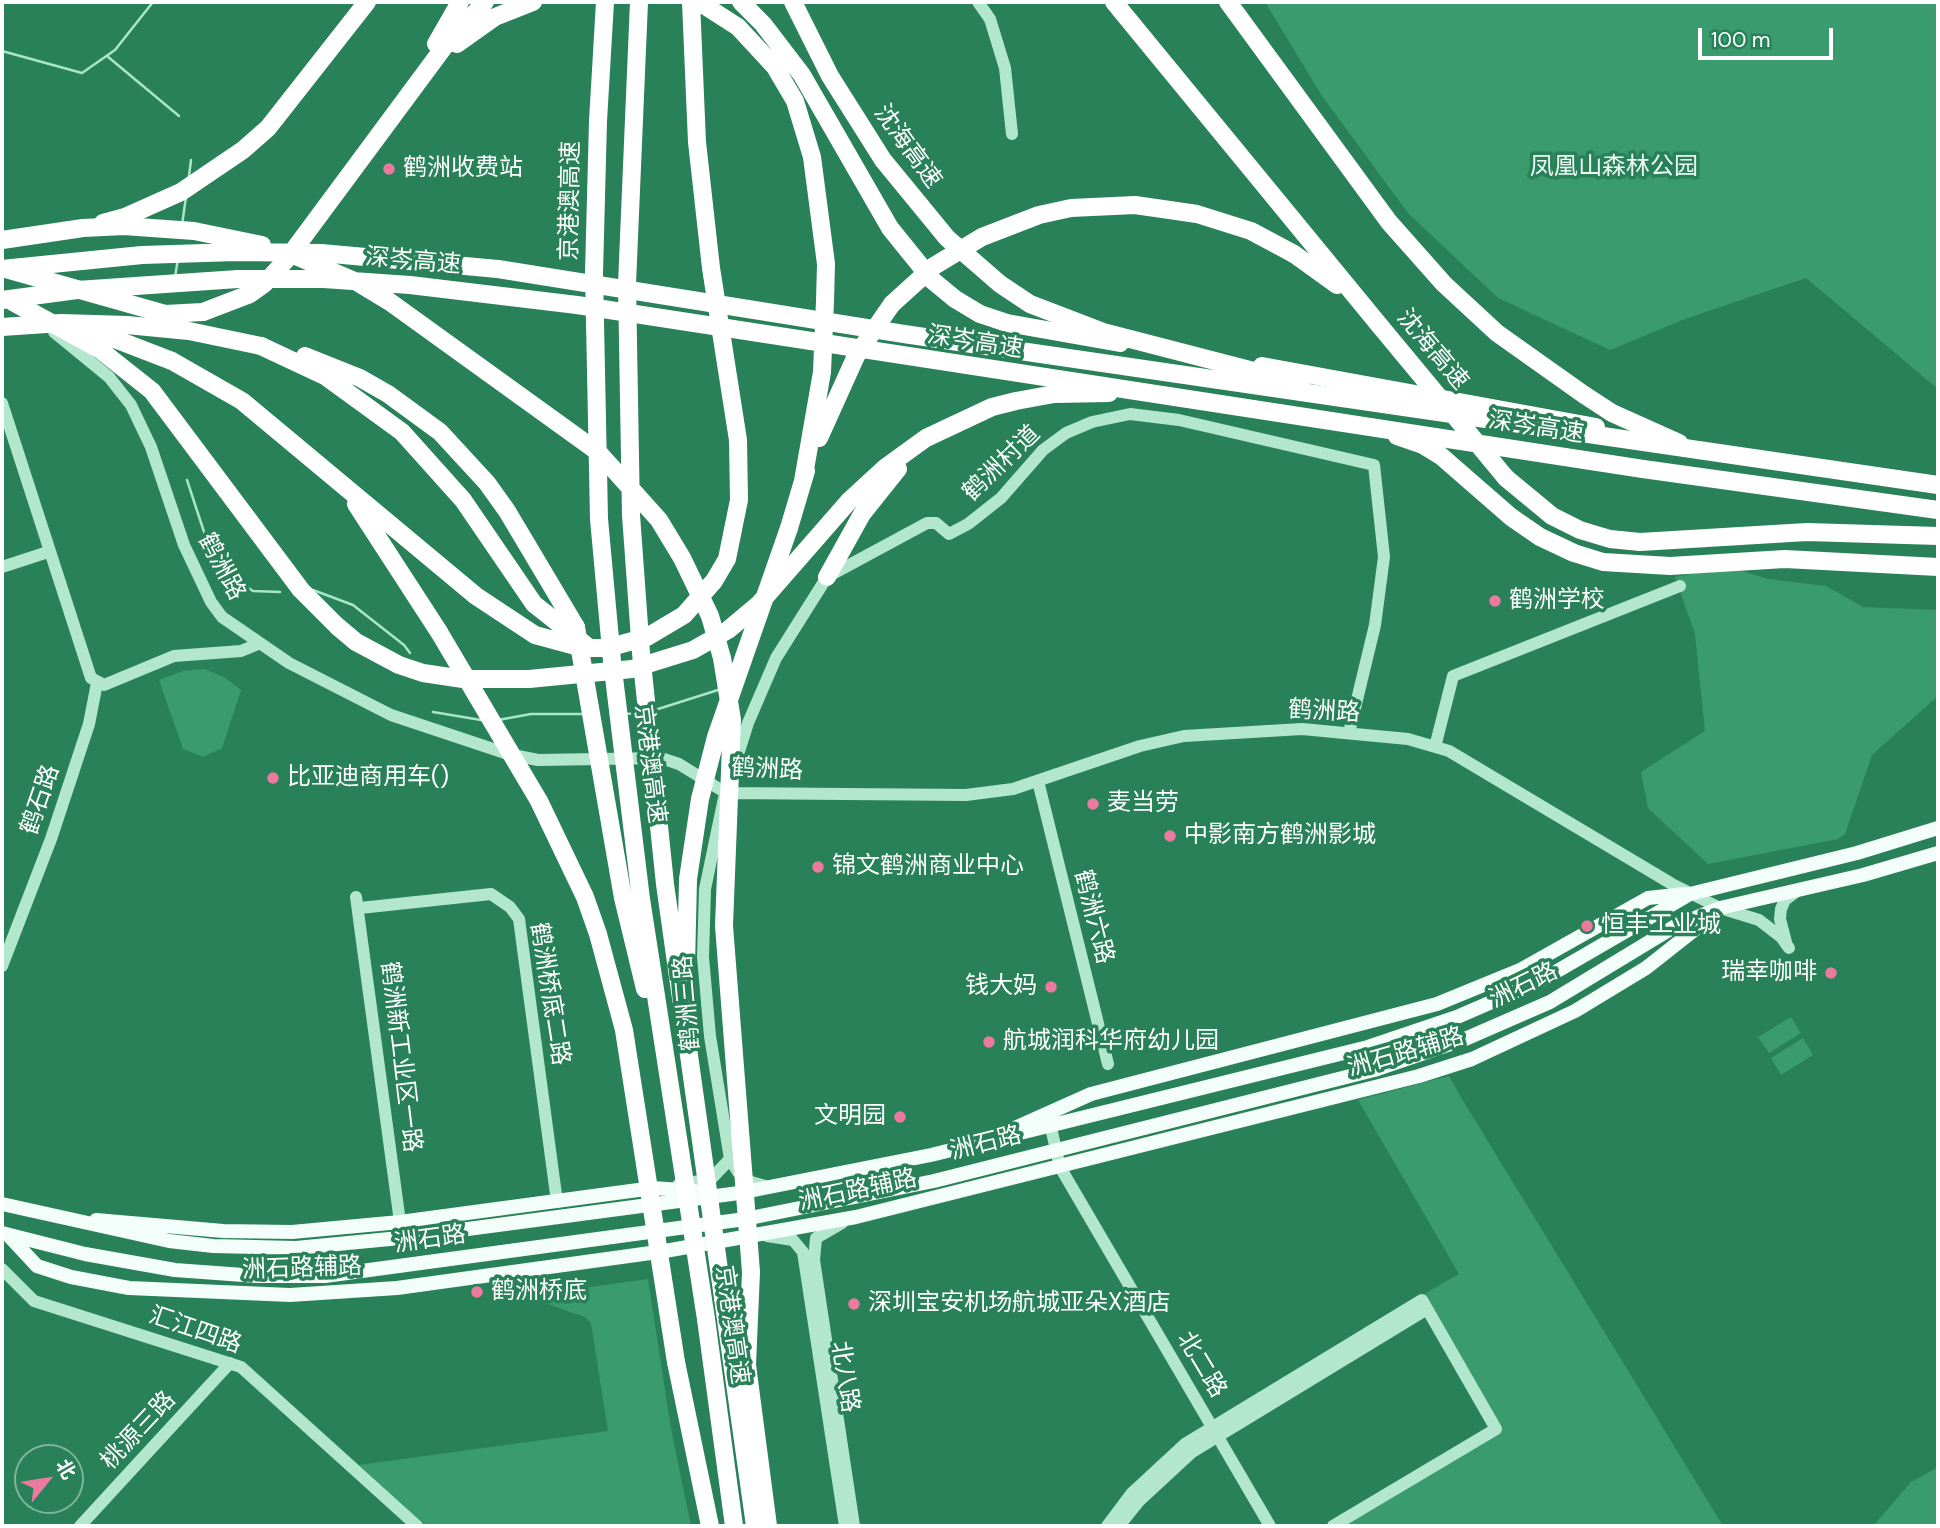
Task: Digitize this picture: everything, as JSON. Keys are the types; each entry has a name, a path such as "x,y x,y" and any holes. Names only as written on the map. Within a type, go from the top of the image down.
{"highway":[{"path":"83,228 154,205 204,180 243,150 268,128 368,2"},
{"path":"418,82 460,2"},
{"path":"2,266 165,314 203,312 236,301 264,284 281,266 461,25 485,2"},
{"path":"418,82 474,30 533,2"},
{"name":"京港澳高速","path":"605,2 598,121 594,273 599,519 612,661 641,899 706,1319 734,1526"},
{"name":"京港澳高速","path":"639,2 627,284 631,516 641,653 666,884 755,1526"},
{"path":"5,300 112,337 198,374 242,401 504,617 559,644 607,648 647,637 684,615 715,581 727,559 734,532 740,470 738,440 709,254 697,142 691,2"},
{"path":"699,2 738,27 775,67 795,101 812,157 826,264 825,301 822,372 803,481"},
{"path":"741,2 764,24 803,75 871,198 909,254 947,293 980,314 1044,330 1309,374 1679,443 1938,482"},
{"name":"沈海高速","path":"793,2 830,76 883,160 947,238 1000,284 1030,304 1103,332 1164,345 1376,403"},
{"name":"沈海高速","path":"1114,2 1506,478 1552,516 1580,530 1610,539 1650,542 1807,531 1938,536"},
{"path":"1228,2 1389,222 1444,285 1497,333 1583,394 1612,413 1679,443"},
{"path":"723,1298 716,1182 686,967 688,879 700,799 713,747 803,481 856,356 892,304 934,266 982,237 1039,215 1071,208 1135,205 1197,214 1251,231 1294,254 1341,288 1380,326"},
{"path":"2,240 83,228 158,228 229,237 295,255 357,282 558,420 598,452 652,511 682,558 709,616 722,658 732,720 723,926 751,1272 747,1365 768,1526"},
{"name":"深岑高速","path":"2,266 142,255 248,252 321,253 498,269 904,334 1938,482"},
{"name":"深岑高速","path":"5,300 77,290 238,279 324,279 410,285 577,304 1630,467 1938,510"},
{"path":"5,300 99,349 152,391 293,579 337,626 378,655 422,673 443,677 505,680 604,672 653,664 693,650 728,630 760,604 849,501 886,467 951,425 992,407 1054,394 1091,392 1162,399 1397,436 1423,445 1467,475 1511,517 1541,537 1574,553 1603,562 1671,566 1785,558 1938,567"},
{"path":"2,327 61,323 127,325 189,331 301,355 360,378 415,412 440,432 487,483 507,511 576,627 623,898 676,1118"},
{"path":"261,345 325,376 353,394 401,432 463,500 534,604 590,648"},
{"path":"827,577 876,494 908,459 951,425"},
{"path":"334,477 386,547 539,801 580,886 598,934 624,1030 676,1362 710,1526"}],"main road":[{"name":"洲石路","path":"1049,1118 1368,1047 1457,1017 1540,981 1690,894 1857,853 1938,828"},
{"name":"洲石路","path":"5,1234 85,1254 175,1270 257,1276 325,1276 745,1219 934,1181 1374,1070 1465,1039 1550,1002 1677,925 1720,908 1863,875 1938,853"},
{"name":"洲石路辅路","path":"992,1140 1049,1118 1091,1094 1437,1004 1520,970 1648,898 1690,894"},
{"name":"洲石路辅路","path":"5,1234 37,1266 71,1277 129,1288 290,1295 397,1288 750,1236 856,1217 1419,1076 1472,1059 1575,1011 1647,968 1720,908"},
{"path":"1540,981 1595,930"},
{"name":"洲石路","path":"2,1204 131,1234 213,1246 296,1248 400,1238 738,1193 992,1140"},
{"name":"洲石路辅路","path":"56,1218 223,1231 292,1232 455,1216 653,1188 738,1193"},
{"path":"400,1238 455,1216"}],"street":[{"path":"978,2 990,19 1005,68 1012,134"},
{"name":"鹤洲路","path":"5,300 95,365 131,405 151,447 184,545 211,602 222,617 258,644 337,689 391,715 508,754 538,760 661,758 679,764 726,793 966,795 1013,789 1140,746 1184,736 1302,729 1408,739 1450,751 1690,894 1720,908 1759,920 1781,937 1789,948 1780,919 1781,909 1792,893 1801,888"},
{"path":"3,410 90,678 104,685 174,656 241,651 258,644"},
{"name":"鹤洲村道","path":"726,793 748,723 776,658 827,577 927,523 936,523 949,534 968,524 1001,498 1043,450 1066,433 1092,422 1130,414 1179,420 1374,465 1384,557 1376,625 1349,733"},
{"path":"2,567 48,552"},
{"path":"1435,747 1453,676 1680,586"},
{"name":"鹤石路","path":"2,966 55,826 89,724 97,683"},
{"name":"鹤洲六路","path":"1038,781 1108,1064"},
{"name":"鹤洲三路","path":"726,793 705,889 702,957 710,1036 730,1159"},
{"name":"鹤洲桥底二路","path":"358,902 491,894 510,907 519,919 557,1202"},
{"name":"鹤洲新工业区一路","path":"358,902 401,1222"},
{"name":"北二路","path":"1049,1118 1060,1167 1270,1526"},
{"path":"653,1188 711,1179 730,1159 738,1172 751,1182 769,1187"},
{"name":"北八路","path":"854,1526 813,1247 822,1233 856,1217"},
{"name":"北八路","path":"750,1236 786,1237 793,1240 803,1252 845,1526"},
{"name":"汇江四路","path":"2,1269 34,1301 241,1367 417,1526"},
{"path":"1107,1526 1131,1494 1159,1467 1215,1430 1425,1305 1496,1429 1333,1526"},
{"name":"桃源三路","path":"80,1526 230,1363"},
{"path":"1119,1526 1166,1474 1215,1430"}],"green space":[{"name":"凤凰山森林公园","path":"1265,2 1938,2 1938,389 1806,278 1685,319 1610,350 1498,298 1408,213 1322,96"},
{"path":"1729,567 1768,579 1826,586 1863,607 1938,610 1938,696 1872,755 1845,834 1838,839 1708,864 1648,808 1641,772 1705,731 1695,634 1675,577"},
{"path":"204,669 224,677 241,690 222,748 203,757 183,749 159,680 183,671"},
{"path":"1791,1017 1801,1033 1769,1053 1758,1037"},
{"path":"1803,1038 1813,1055 1781,1075 1771,1058"},
{"path":"1449,1076 1723,1526 1334,1526 1496,1429 1421,1296 1459,1274 1358,1100"},
{"path":"648,1279 671,1429 691,1526 426,1526 359,1465 608,1431 591,1323 585,1317 525,1296"},
{"path":"1938,1467 1938,1526 1873,1526 1911,1482"}],"waterway":[{"path":"2,51 82,73 115,50 153,2"},
{"path":"107,56 179,116"},
{"path":"189,176 191,160"},
{"path":"182,225 186,197"},
{"path":"175,277 178,259"},
{"path":"187,480 207,541 231,577 253,591 280,592"},
{"path":"313,590 353,605 404,645 410,653"},
{"path":"655,710 718,690"},
{"path":"433,712 481,720"},
{"path":"624,714 642,713"},
{"path":"498,720 531,714 586,714"}],"place":[{"name":"鹤洲收费站","path":"389,169"},
{"name":"鹤洲学校","path":"1495,601"},
{"name":"比亚迪商用车()","path":"273,778"},
{"name":"麦当劳","path":"1093,804"},
{"name":"中影南方鹤洲影城","path":"1170,836"},
{"name":"锦文鹤洲商业中心","path":"818,867"},
{"name":"恒丰工业城","path":"1587,926"},
{"name":"瑞幸咖啡","path":"1831,973"},
{"name":"钱大妈","path":"1051,987"},
{"name":"航城润科华府幼儿园","path":"989,1042"},
{"name":"文明园","path":"900,1117"},
{"name":"鹤洲桥底","path":"477,1292"},
{"name":"深圳宝安机场航城亚朵X酒店","path":"854,1304"}]}
